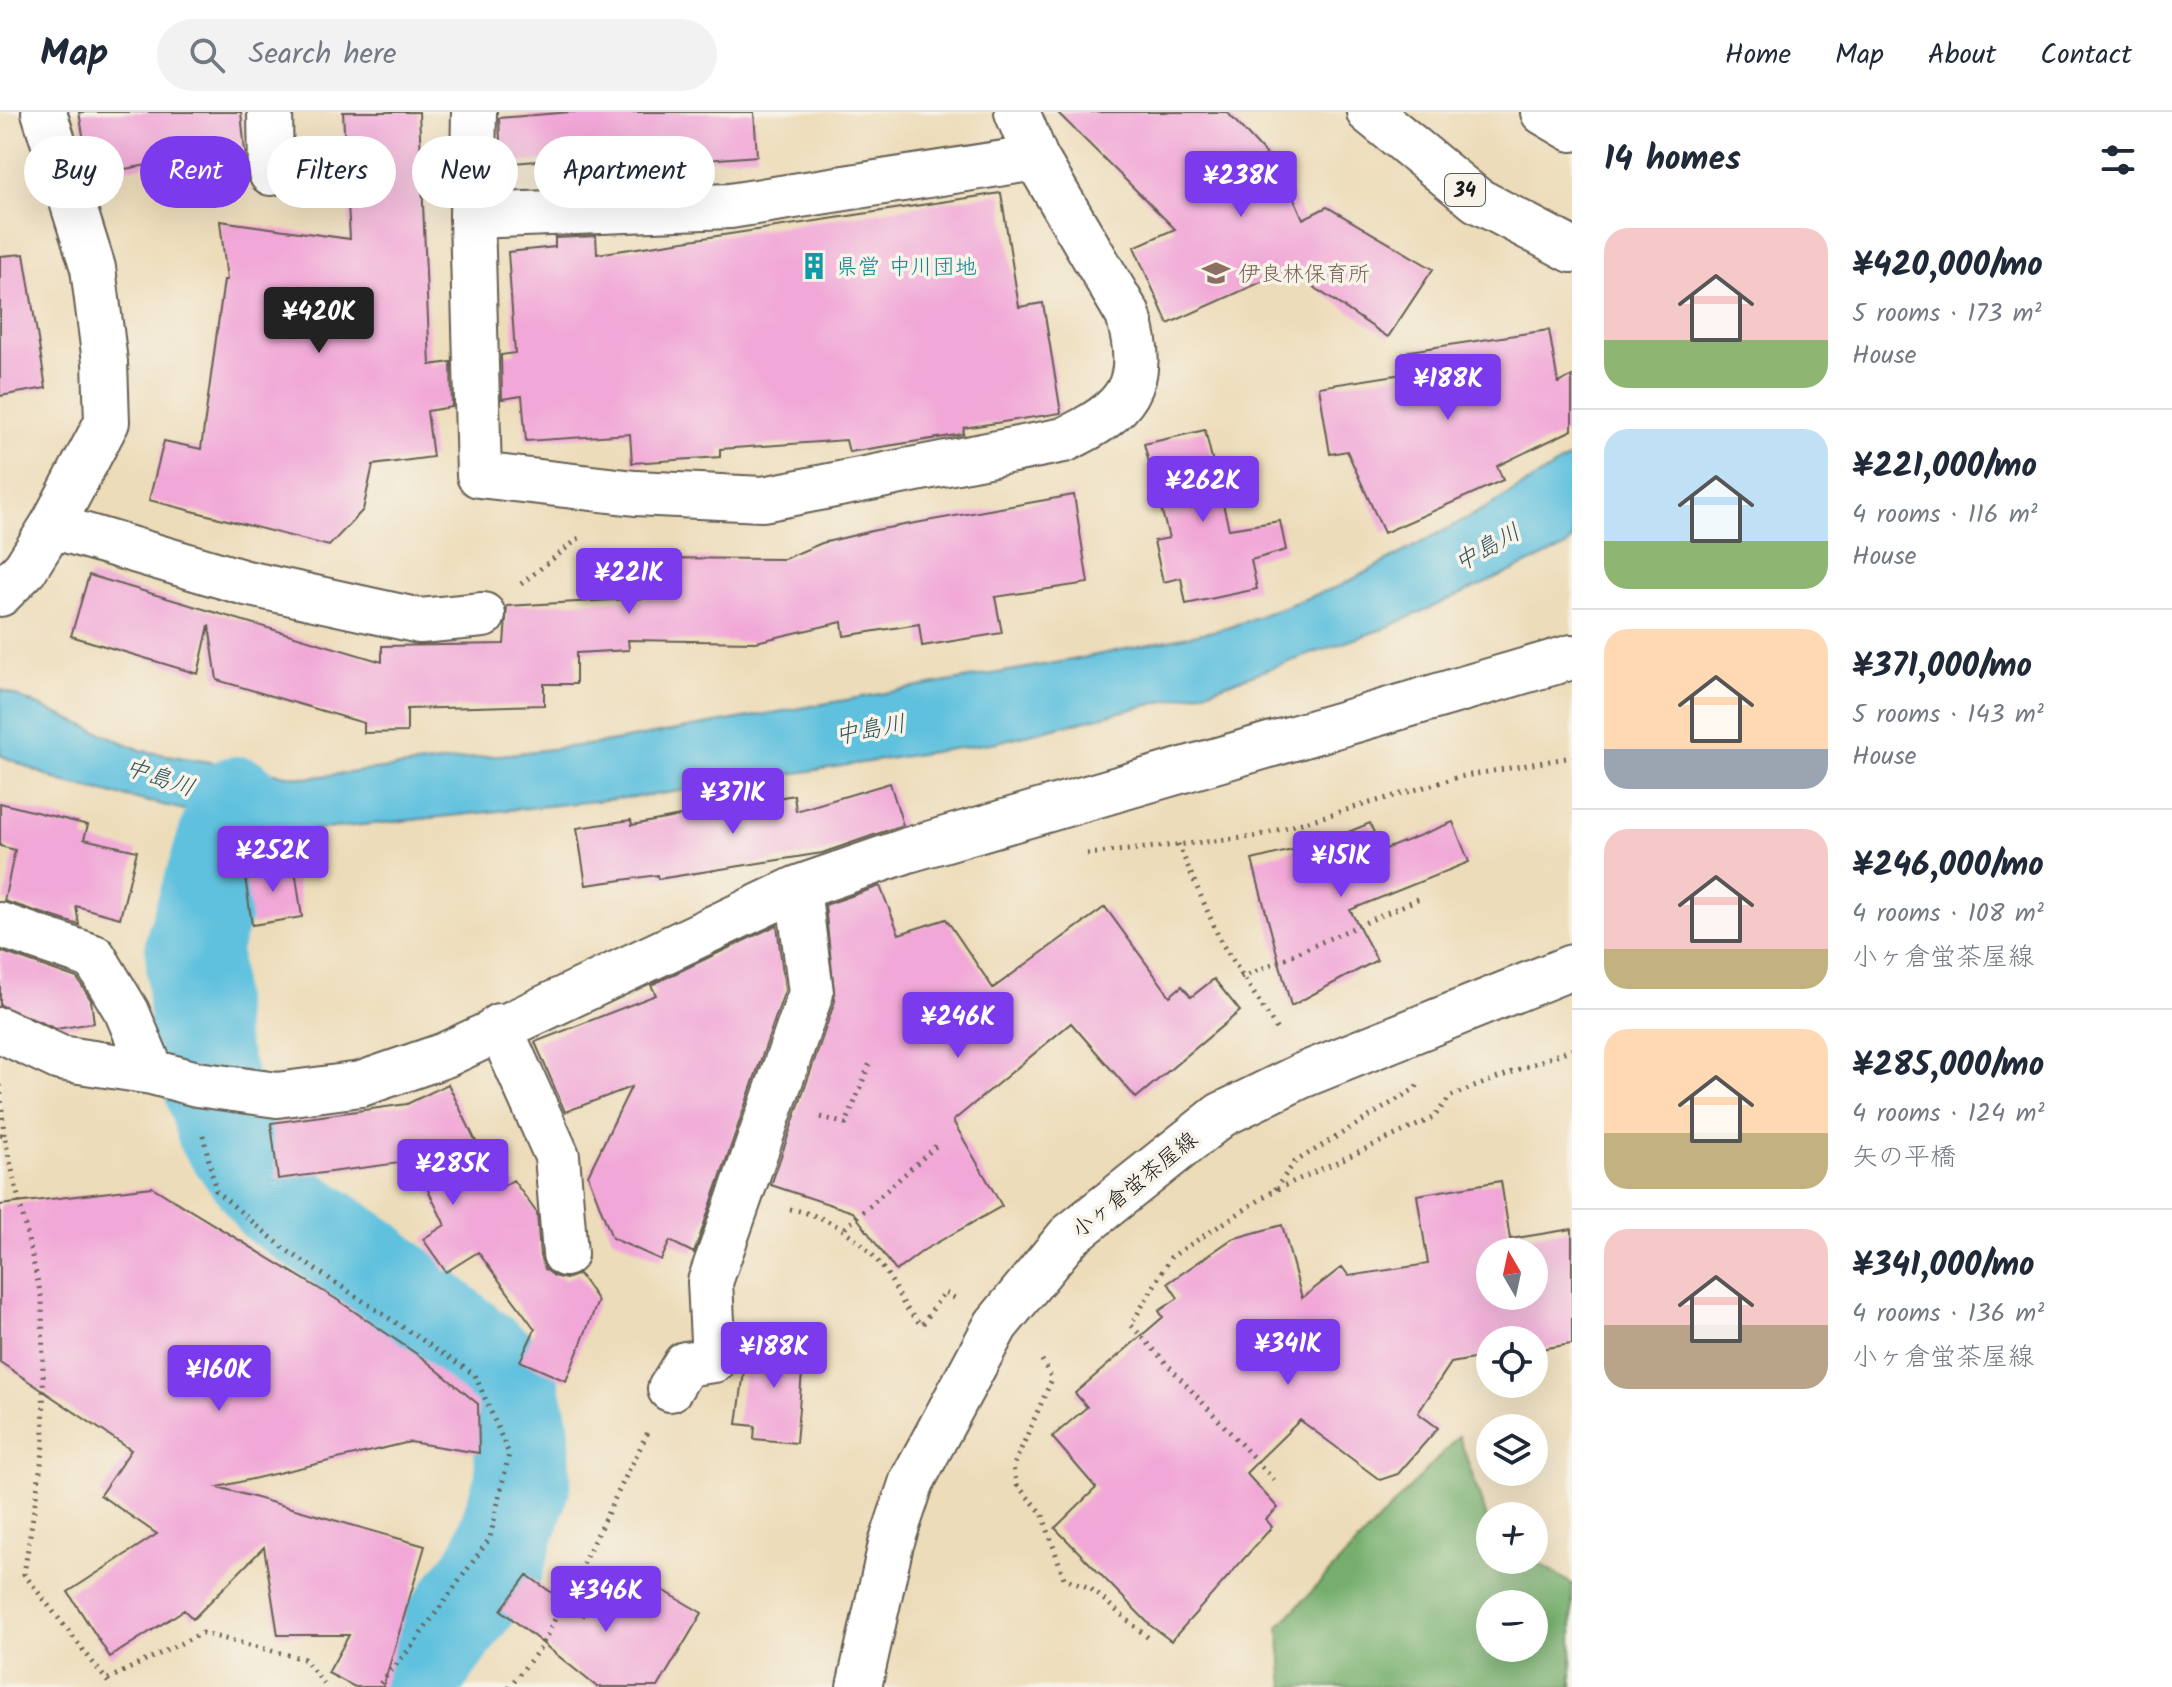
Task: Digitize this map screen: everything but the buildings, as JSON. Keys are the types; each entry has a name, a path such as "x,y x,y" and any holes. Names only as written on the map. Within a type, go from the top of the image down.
{"main road":[{"path":"8,572 52,526 107,422 105,362 93,268 44,112"},
{"path":"270,112 270,136"},
{"path":"474,112 472,216 479,475 635,493 763,499 1064,440 1102,422 1127,398 1134,373 1136,342 1128,315 1036,158 1017,112"},
{"name":"34","path":"1369,112 1477,200 1572,250"},
{"path":"1543,112 1572,129"},
{"path":"472,216 730,206 1036,158"},
{"path":"52,526 246,583 420,621 483,615"},
{"path":"0,1030 60,1058 277,1095 361,1084 445,1055 499,1026 798,888 908,850 1572,657"},
{"path":"670,1389 685,1364 714,1360 710,1282 811,993 798,888"},
{"path":"0,925 94,957 127,1012 180,1079"},
{"name":"小ヶ倉蛍茶屋線","path":"859,1687 891,1544 912,1481 996,1325 1069,1236 1221,1115 1301,1076 1572,967"},
{"path":"499,1026 557,1156 565,1254"}],"path":[{"path":"483,615 635,493"},
{"path":"1280,1034 1241,978 1221,942 1178,844 1254,837 1459,777 1572,757"},
{"path":"1241,978 1420,898"},
{"path":"1274,1480 1131,1325 1171,1257 1275,1190 1433,1118 1451,1096 1572,1049"},
{"path":"774,1103 846,1124 871,1060"},
{"path":"1275,1190 1295,1162 1416,1088 1425,1070"},
{"path":"180,1079 216,1191 286,1250 475,1375 509,1454 490,1538 412,1646 377,1687"},
{"path":"0,1085 2,1135 42,1300 44,1445 24,1574 112,1687"},
{"path":"845,1228 938,1144"},
{"path":"738,1199 801,1211 845,1228 884,1269 904,1309 922,1325 944,1292 968,1306"},
{"path":"1042,1360 1052,1379 1013,1467 1017,1485 1042,1513 1064,1578 1090,1588 1152,1641"},
{"path":"509,1687 541,1647 670,1389"},
{"path":"108,1679 202,1633 304,1659 327,1687"}],"green space":[{"path":"1459,1436 1481,1502 1476,1502 1476,1574 1548,1574 1548,1569 1572,1584 1572,1687 1284,1687 1279,1626"}],"water":[{"name":"中島川","path":"1572,456 1572,540 1566,547 1383,629 1206,691 997,742 654,795 286,833 62,782 0,755 0,689 143,751 305,778 603,743 1077,659 1227,628 1342,585 1486,508"}],"waterway":[{"path":"237,804 193,945 198,1041 225,1131 277,1202 367,1262 509,1379 522,1433 523,1482 496,1564 406,1687"}],"place":[{"name":"県営 中川団地","path":"814,266"},
{"name":"伊良林保育所","path":"1216,273"}]}
